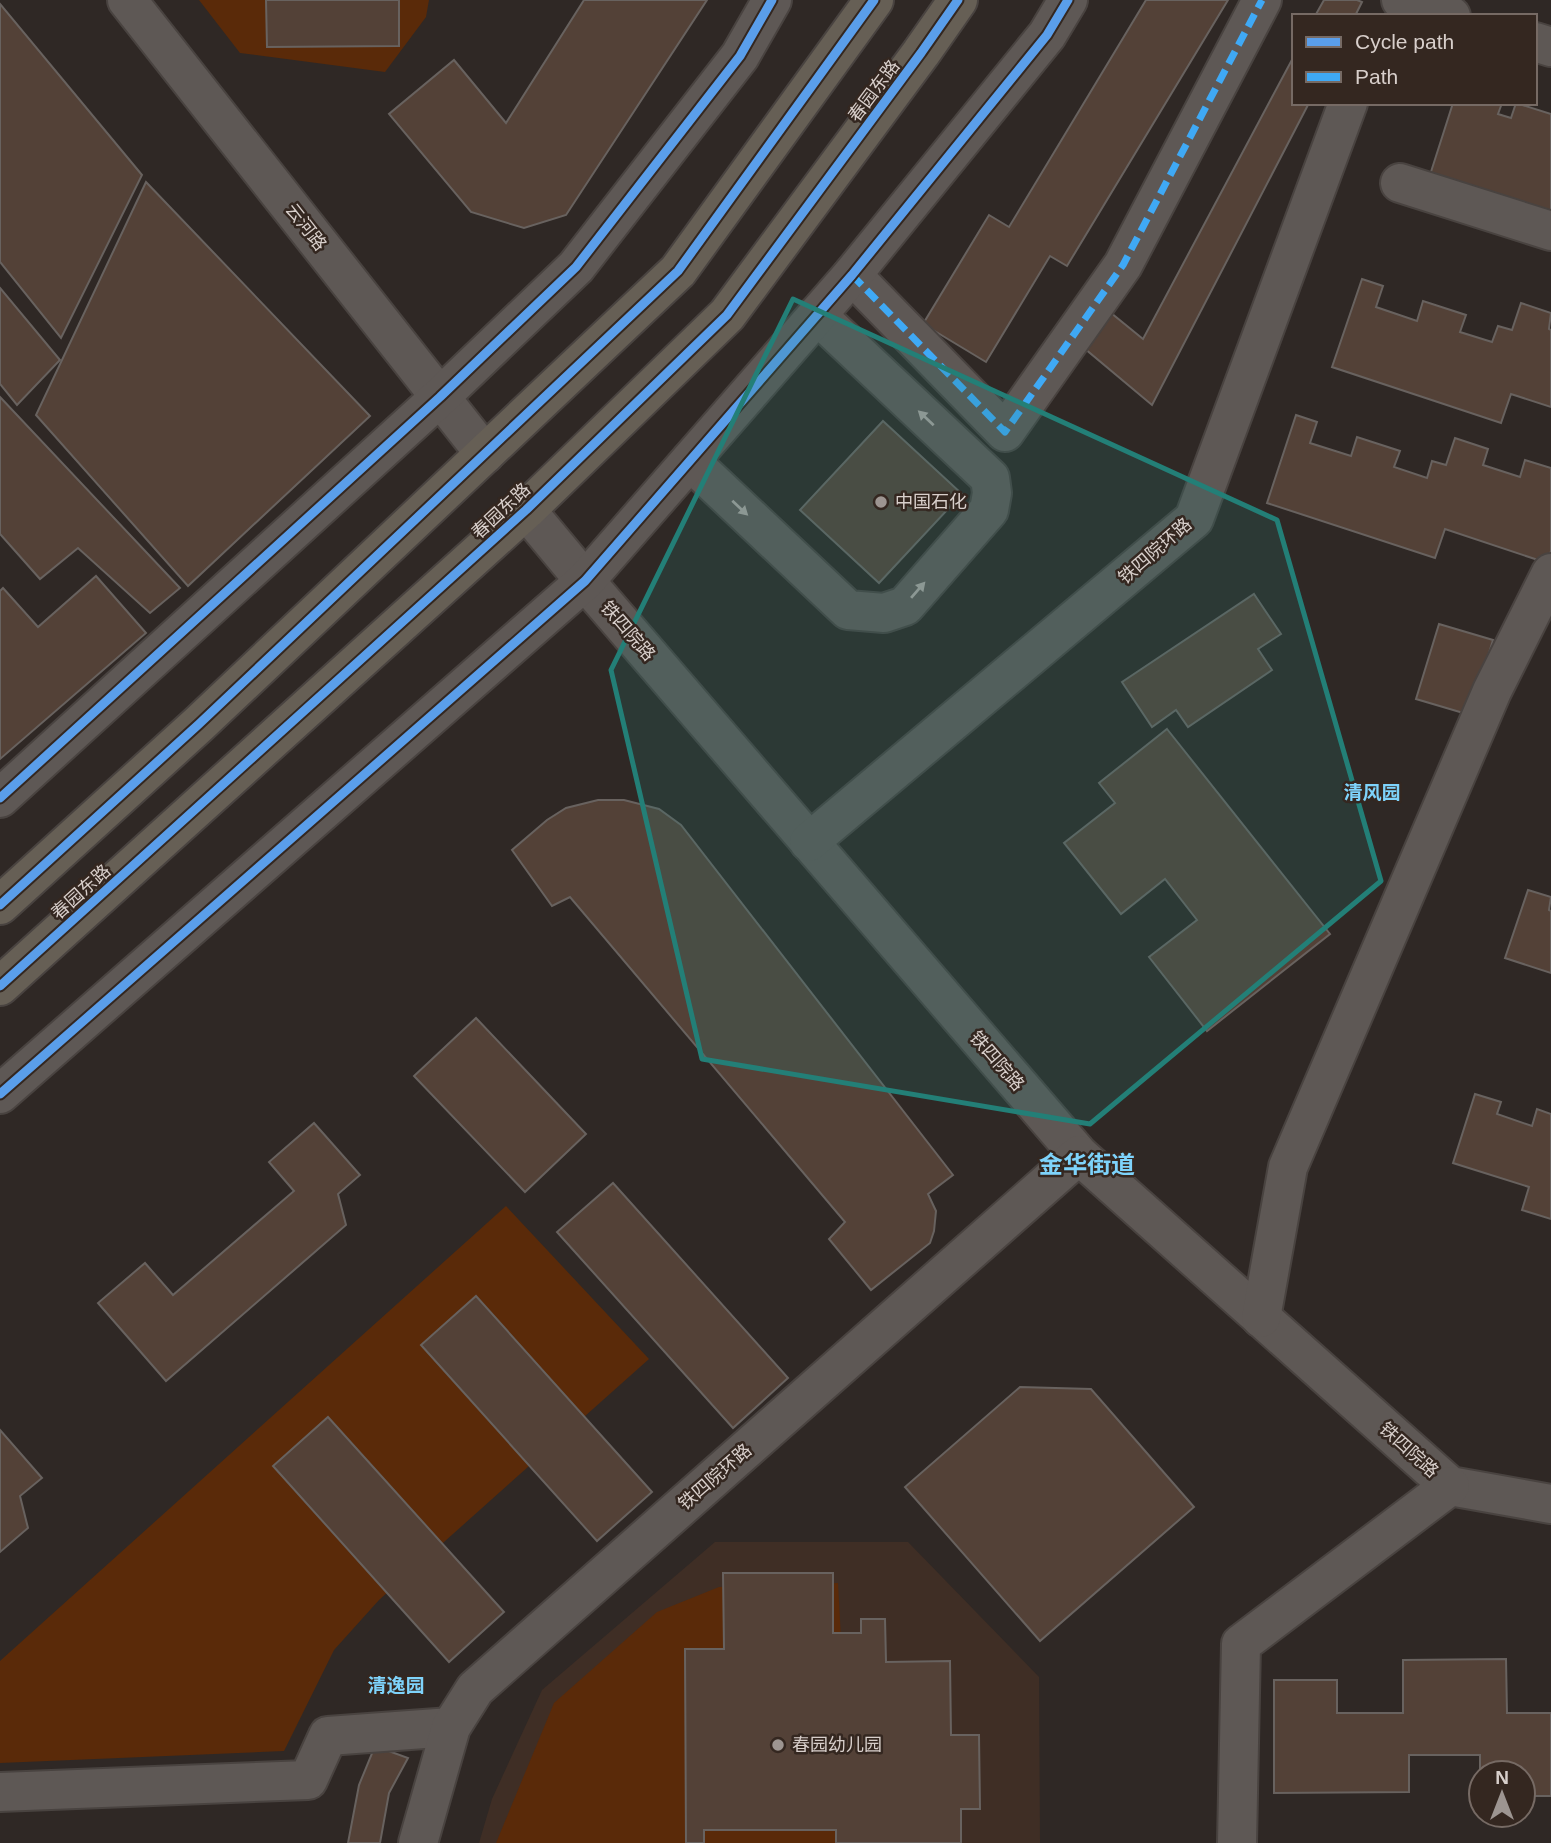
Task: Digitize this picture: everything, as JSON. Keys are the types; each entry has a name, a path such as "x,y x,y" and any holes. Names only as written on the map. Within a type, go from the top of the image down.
{"main road":[{"path":"0,905 199,724 678,271 874,0"},
{"name":"春园东路","path":"0,986 526,510 727,316 958,0"}],"street":[{"name":"云河路","path":"127,0 485,454"},
{"path":"0,799 440,397 576,267 740,56 772,0"},
{"path":"0,1094 585,581 852,275 1048,35 1068,0"},
{"path":"852,275 1005,432 1123,265 1262,0"},
{"path":"1401,0 1445,14"},
{"name":"铁四院环路","path":"809,842 1194,519 1347,105"},
{"path":"1400,183 1551,231"},
{"path":"690,461 848,610 884,613 905,606 989,510 992,493 990,478 817,316"},
{"name":"铁四院路","path":"526,510 1079,1156 1450,1486 1551,1504"},
{"path":"1261,1318 1288,1167 1492,691 1551,573"},
{"name":"铁四院环路","path":"418,1843 451,1727 475,1689 1079,1156"},
{"path":"1237,1843 1241,1644 1450,1486"},
{"path":"0,1792 308,1780 328,1736 451,1727"}],"highlighted area":[{"path":"793,299 1277,520 1381,881 1090,1124 702,1059 611,670"}],"shaded area":[{"path":"199,0 429,0 426,17 385,72 240,53"},
{"path":"506,1206 649,1359 379,1600 334,1650 284,1751 0,1763 0,1661"},
{"name":"春园幼儿园","path":"715,1542 908,1542 1039,1677 1040,1843 479,1843 492,1799 542,1690"},
{"path":"838,1583 852,1843 496,1843 554,1703 657,1612 719,1587"}],"building":[{"path":"266,0 399,0 399,46 267,47"},
{"path":"584,0 707,0 566,215 524,228 471,212 389,114 454,60 506,123"},
{"path":"1146,0 1228,0 1067,266 1050,256 986,362 923,324 989,215 1009,227"},
{"path":"1324,0 1362,2 1356,14 1316,14"},
{"path":"0,4 142,175 61,338 0,262"},
{"path":"1292,60 1292,105 1308,105 1152,405 1084,348 1111,313 1143,339"},
{"path":"1452,105 1501,105 1498,114 1511,118 1515,105 1551,114 1551,217 1429,178"},
{"path":"146,182 370,416 188,586 36,415"},
{"path":"1362,279 1383,286 1376,307 1417,321 1423,301 1466,315 1460,332 1492,342 1498,326 1512,330 1521,303 1551,313 1551,407 1511,394 1501,423 1332,367"},
{"path":"0,288 60,360 17,405 0,384"},
{"path":"0,397 180,588 150,613 78,548 40,579 0,534"},
{"path":"1296,415 1317,422 1310,443 1351,456 1357,437 1400,451 1394,467 1427,478 1432,461 1446,465 1455,438 1488,449 1483,465 1520,477 1525,460 1551,468 1551,551 1547,563 1445,529 1435,558 1267,503"},
{"name":"中国石化","path":"883,421 962,494 879,583 800,510"},
{"path":"96,576 146,633 0,759 0,591 3,588 38,627"},
{"path":"1254,594 1281,634 1258,649 1272,670 1188,727 1176,710 1152,727 1122,682"},
{"path":"1439,624 1493,640 1470,715 1416,699"},
{"path":"1167,729 1330,934 1207,1031 1149,957 1197,920 1165,879 1121,914 1064,843 1115,803 1099,783"},
{"path":"598,800 624,800 659,809 681,825 953,1175 928,1194 936,1211 930,1243 871,1290 829,1239 845,1222 570,897 552,906 512,850 547,820 566,808"},
{"path":"1528,890 1551,897 1551,973 1505,958"},
{"path":"476,1018 586,1134 525,1192 414,1076"},
{"path":"1475,1094 1501,1102 1497,1114 1532,1126 1537,1109 1551,1114 1551,1219 1522,1210 1529,1187 1453,1163"},
{"path":"314,1123 360,1175 338,1194 346,1225 166,1381 98,1303 145,1263 173,1295 294,1191 269,1162"},
{"path":"613,1183 788,1378 733,1428 557,1232"},
{"path":"476,1296 652,1492 597,1541 421,1345"},
{"path":"1020,1387 1091,1389 1194,1507 1040,1641 905,1487"},
{"path":"328,1417 504,1612 449,1662 273,1466"},
{"path":"0,1430 42,1478 20,1496 28,1528 0,1552"},
{"path":"723,1573 833,1573 833,1633 861,1633 861,1619 885,1619 886,1662 950,1661 951,1735 979,1735 980,1809 961,1809 961,1843 836,1843 836,1830 704,1830 704,1843 686,1843 685,1649 724,1649"},
{"path":"1506,1659 1507,1713 1551,1713 1551,1796 1537,1796 1537,1759 1480,1759 1480,1755 1409,1755 1409,1792 1274,1793 1274,1680 1337,1680 1337,1713 1403,1713 1403,1660"},
{"path":"375,1746 408,1758 389,1793 380,1843 348,1843 359,1785"}],"marked path":[{"path":"852,275 1005,432 1123,265 1262,0"}],"cycle path":[{"path":"0,798 440,397 576,267 740,56 772,0"},
{"path":"0,905 199,724 678,271 874,0"},
{"path":"0,986 526,510 727,315 958,0"},
{"path":"0,1094 585,581 852,275 1047,35 1068,0"}],"place":[{"name":"中国石化","path":"881,502"},
{"name":"春园幼儿园","path":"778,1745"}],"district":[{"name":"清风园","path":"1372,792"},
{"name":"金华街道","path":"1087,1164"},
{"name":"清逸园","path":"396,1685"}]}
